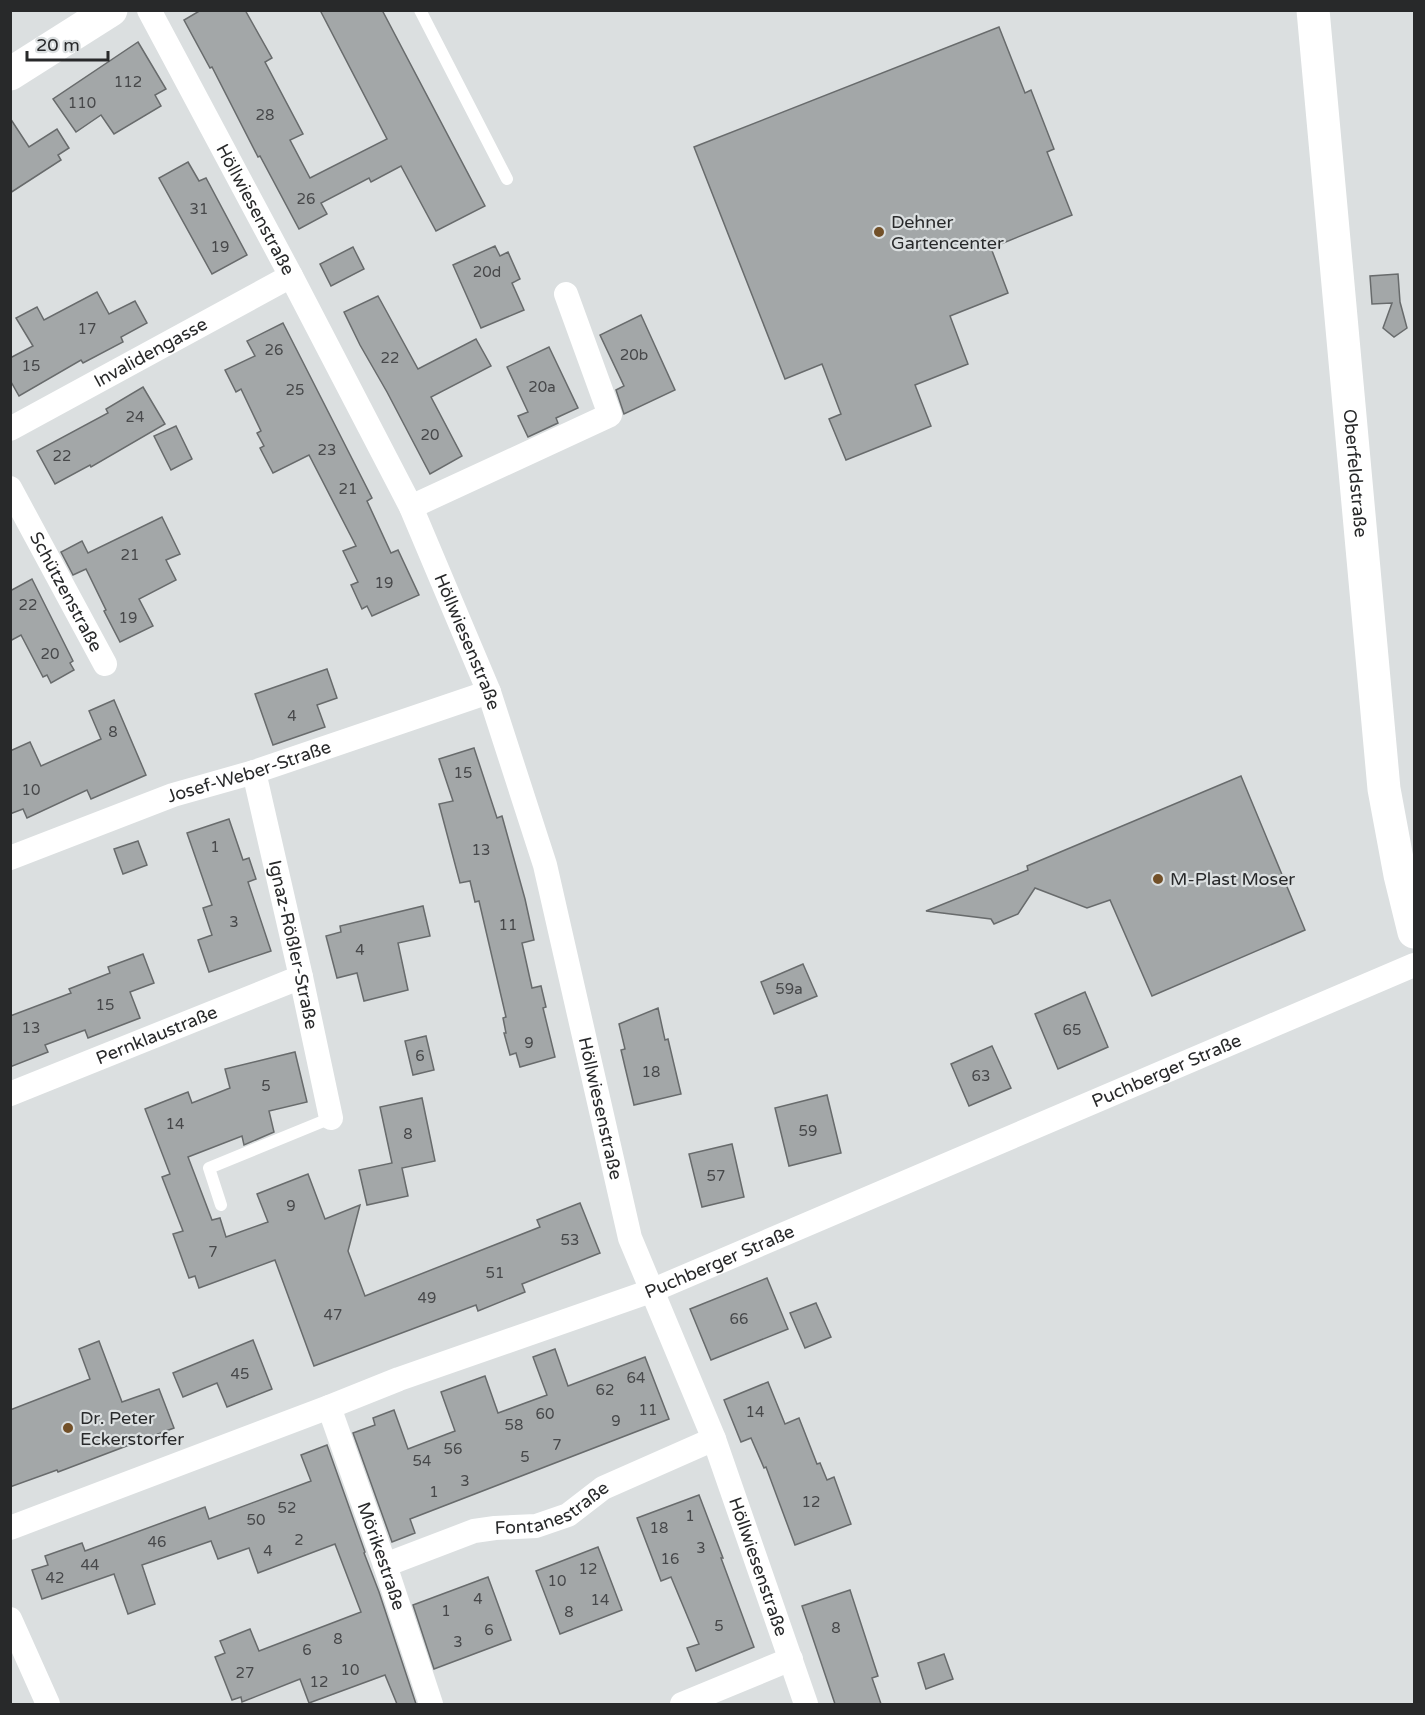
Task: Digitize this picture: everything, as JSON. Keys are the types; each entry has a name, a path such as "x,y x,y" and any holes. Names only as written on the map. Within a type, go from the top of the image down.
{"main road":[{"path":"10,74 111,10"},
{"name":"Oberfeldstraße","path":"1313,10 1384,789 1400,875 1414,932"}],"street":[{"name":"Höllwiesenstraße","path":"149,10 411,507 489,692 545,865 630,1238 714,1440 806,1704"},
{"name":"Invalidengasse","path":"10,429 291,276"},
{"path":"411,507 610,415 566,294"},
{"name":"Schützenstraße","path":"10,488 105,664"},
{"name":"Josef-Weber-Straße","path":"10,858 173,795 254,772 489,692"},
{"name":"Ignaz-Rößler-Straße","path":"254,772 331,1118"},
{"name":"Puchberger Straße","path":"10,1527 399,1379 651,1291 1414,965"},
{"name":"Pernklaustraße","path":"10,1094 301,977"},
{"name":"Mörikestraße","path":"329,1407 431,1704"},
{"name":"Fontanestraße","path":"385,1565 474,1531 536,1526 568,1515 603,1488 714,1440"},
{"path":"10,1619 48,1704"},
{"path":"682,1704 791,1659"}],"lane":[{"path":"420,10 507,179"},
{"path":"221,1205 209,1168 331,1118"}],"building":[{"path":"201,10 245,10 272,58 265,62 303,134 290,140 310,178 387,139 320,10 382,10 485,206 436,231 401,166 371,182 369,178 321,203 327,214 299,229 260,156 258,157 212,67 210,68 184,20"},
{"name":"Dehner Gartencenter","path":"999,27 1025,93 1031,90 1054,149 1047,152 1072,215 991,248 1008,293 950,316 968,364 915,385 931,426 846,460 829,419 841,414 822,364 785,379 694,147"},
{"path":"138,42 166,89 155,95 161,106 114,134 101,115 76,132 53,99"},
{"path":"10,118 29,147 57,129 69,148 58,155 61,160 10,193"},
{"path":"188,162 199,181 206,178 247,255 212,274 159,178"},
{"path":"495,246 500,256 508,252 520,279 512,283 524,310 481,328 453,265"},
{"path":"353,247 364,269 331,286 320,264"},
{"path":"1398,274 1400,302 1407,328 1394,337 1383,328 1392,303 1372,304 1370,276"},
{"path":"97,292 109,314 135,301 147,323 121,337 123,342 83,363 81,360 19,396 10,380 10,358 33,346 16,318 37,307 44,320"},
{"path":"378,296 418,369 476,339 491,366 431,397 462,456 430,474 344,312"},
{"path":"641,315 675,390 624,414 616,390 624,386 600,335"},
{"path":"283,323 372,498 367,501 391,553 398,550 419,595 372,616 367,606 362,609 351,585 358,582 343,551 356,546 309,455 273,473 260,448 264,446 257,433 261,431 241,389 236,392 225,370 255,356 247,341"},
{"path":"549,347 578,408 556,418 558,423 528,437 518,416 528,412 507,367"},
{"path":"143,387 165,424 91,467 90,465 55,484 37,451 108,413 106,409"},
{"path":"176,426 192,459 171,470 154,436"},
{"path":"162,517 180,554 166,560 176,580 139,599 153,626 120,642 86,569 73,575 61,552 82,541 88,553"},
{"path":"32,579 73,661 70,663 74,670 51,683 47,675 43,677 21,635 10,641 10,591"},
{"path":"327,669 337,698 317,705 325,727 273,745 255,694"},
{"path":"114,700 146,775 91,799 87,790 27,818 23,809 10,814 10,751 30,742 41,766 101,739 89,711"},
{"path":"474,748 497,818 502,816 525,899 534,940 522,943 532,988 541,986 546,1007 543,1008 555,1057 520,1067 516,1053 510,1055 504,1033 506,1033 503,1018 506,1017 479,901 475,902 470,881 460,883 439,804 453,801 439,759"},
{"name":"M-Plast Moser","path":"1241,776 1305,930 1152,996 1110,900 1087,908 1035,888 1018,914 994,924 991,919 926,911 1028,870 1027,866"},
{"path":"229,819 243,860 249,858 256,879 248,882 271,951 209,972 198,940 212,935 203,908 212,905 187,833"},
{"path":"138,841 147,865 123,874 114,849"},
{"path":"423,906 430,936 398,943 408,990 364,1001 357,973 337,978 326,936 341,932 340,926"},
{"path":"143,954 154,983 130,992 140,1018 88,1038 85,1030 45,1045 48,1052 10,1067 10,1016 71,993 69,989 110,973 108,967"},
{"path":"803,964 817,996 774,1014 761,982"},
{"path":"1085,992 1108,1047 1058,1069 1035,1014"},
{"path":"658,1008 681,1094 634,1105 621,1050 625,1049 619,1024"},
{"path":"426,1036 434,1070 413,1075 405,1041"},
{"path":"992,1046 1011,1088 969,1106 951,1064"},
{"path":"295,1052 307,1102 269,1111 274,1132 244,1145 242,1136 188,1157 212,1220 220,1218 226,1237 268,1222 257,1194 308,1174 325,1219 360,1205 348,1251 365,1296 540,1227 537,1220 580,1203 600,1253 522,1284 525,1292 478,1311 476,1305 314,1366 275,1260 199,1288 195,1276 189,1278 173,1234 183,1231 162,1177 170,1174 145,1109 188,1092 192,1103 230,1088 225,1069"},
{"path":"827,1095 841,1153 789,1166 775,1108"},
{"path":"422,1098 435,1161 402,1168 408,1196 367,1205 359,1170 392,1163 380,1107"},
{"path":"732,1144 744,1197 702,1207 689,1154"},
{"path":"767,1278 788,1329 711,1360 690,1309"},
{"path":"816,1303 831,1337 805,1348 790,1313"},
{"path":"253,1340 272,1389 227,1407 217,1383 183,1397 173,1373"},
{"path":"99,1341 122,1402 159,1389 174,1428 58,1472 57,1470 10,1487 10,1410 90,1379 79,1349"},
{"path":"555,1349 568,1386 645,1357 669,1419 410,1519 415,1533 392,1542 353,1433 375,1425 373,1418 394,1410 408,1449 455,1431 441,1392 485,1376 498,1413 547,1395 533,1357"},
{"path":"768,1382 785,1424 799,1418 817,1464 820,1463 827,1480 834,1477 851,1524 795,1545 766,1467 764,1468 751,1438 741,1442 724,1400"},
{"path":"327,1445 416,1704 397,1704 385,1675 309,1703 300,1679 242,1702 241,1697 232,1700 215,1657 225,1653 220,1641 250,1629 259,1651 361,1612 335,1544 258,1573 249,1548 218,1559 211,1541 142,1565 155,1604 128,1614 114,1574 42,1599 32,1570 48,1565 45,1556 82,1543 85,1551 205,1507 209,1519 311,1481 301,1455"},
{"path":"699,1495 754,1647 696,1671 687,1648 699,1644 671,1577 661,1581 637,1518"},
{"path":"598,1547 622,1610 560,1634 536,1571"},
{"path":"488,1577 511,1640 434,1669 413,1605"},
{"path":"850,1590 878,1676 872,1678 881,1704 835,1704 802,1606"},
{"path":"944,1654 953,1679 926,1689 918,1663"}],"place":[{"name":"Dehner Gartencenter","path":"879,232"},
{"name":"M-Plast Moser","path":"1158,879"},
{"name":"Dr. Peter Eckerstorfer","path":"68,1428"}]}
